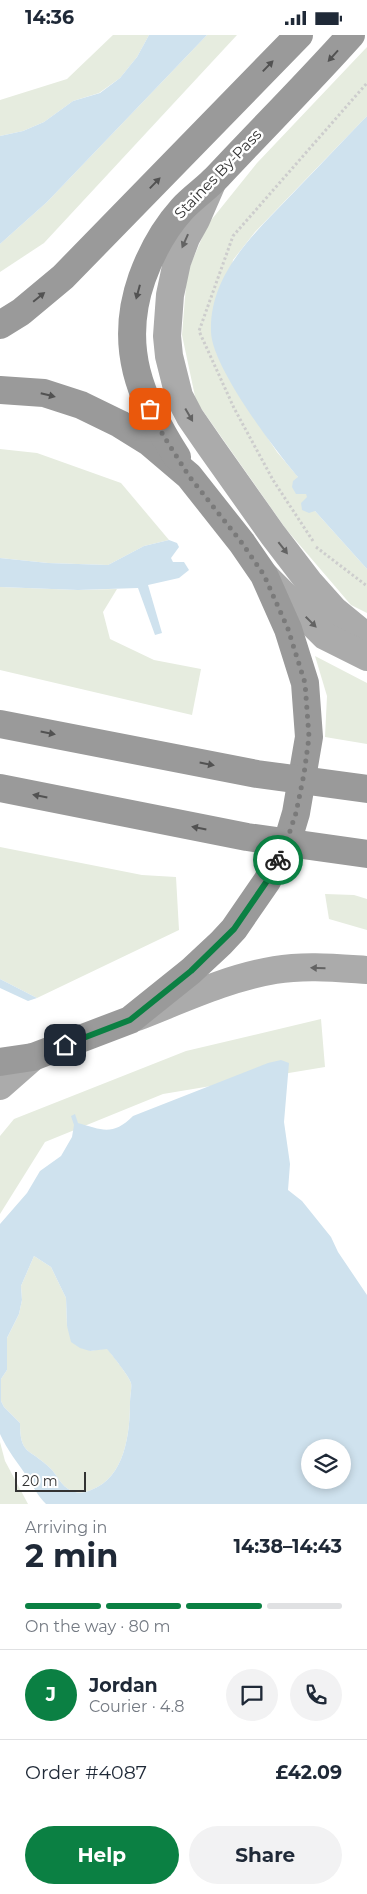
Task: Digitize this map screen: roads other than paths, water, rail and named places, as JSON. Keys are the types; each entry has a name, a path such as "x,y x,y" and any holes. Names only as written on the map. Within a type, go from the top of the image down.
{"highway":[{"path":"0,325 21,312 63,277 299,35"},
{"name":"Staines By-Pass","path":"189,476 163,435 140,384 131,338 132,316 138,289 157,242 182,209 213,181 273,117 314,77 351,35"},
{"path":"0,390 44,393 81,405 113,420 149,441 189,476 242,543 264,575 288,629 305,683 309,737 296,813 286,843 267,881 234,929 191,971 130,1020 33,1057 0,1062"},
{"path":"0,724 257,773 367,789"},
{"path":"0,789 247,837 367,854"}],"main road":[{"path":"213,181 186,238 177,263 170,295 167,336 169,356 179,396 190,417 273,535 334,610 367,637"},
{"path":"264,575 325,636 367,657"},
{"path":"130,1020 257,974 304,967 367,970"},
{"path":"0,1086 33,1057"}],"water":[{"path":"149,35 207,35 47,202 0,244 0,136 23,131 44,122 73,101 100,93 120,78 137,57"},
{"path":"367,116 367,569 315,511 309,513 302,510 301,503 307,497 306,494 296,494 292,487 293,481 298,477 260,428 233,386 214,347 211,332 213,310 218,290 238,253 266,221"},
{"path":"169,540 177,543 179,547 171,558 173,562 184,562 189,570 179,578 148,585 162,633 155,635 138,588 78,590 0,587 0,558 48,563 108,565 144,546"},
{"path":"0,979 37,998 28,1001 0,988"},
{"path":"281,1060 289,1063 284,1122 290,1164 288,1190 302,1201 331,1237 338,1252 367,1295 367,1504 46,1504 9,1451 0,1434 0,1224 27,1193 40,1171 61,1156 72,1137 74,1125 71,1116 75,1114 78,1123 107,1130 119,1127 133,1116 268,1063","holes":["34,1256 51,1267 66,1298 67,1326 71,1342 80,1348 90,1351 107,1349 131,1383 127,1440 118,1465 111,1476 102,1484 91,1490 77,1493 68,1489 49,1467 27,1450 22,1441 20,1423 4,1407 1,1401 1,1379 7,1370 7,1338 19,1314 22,1300 21,1286"]}]}
